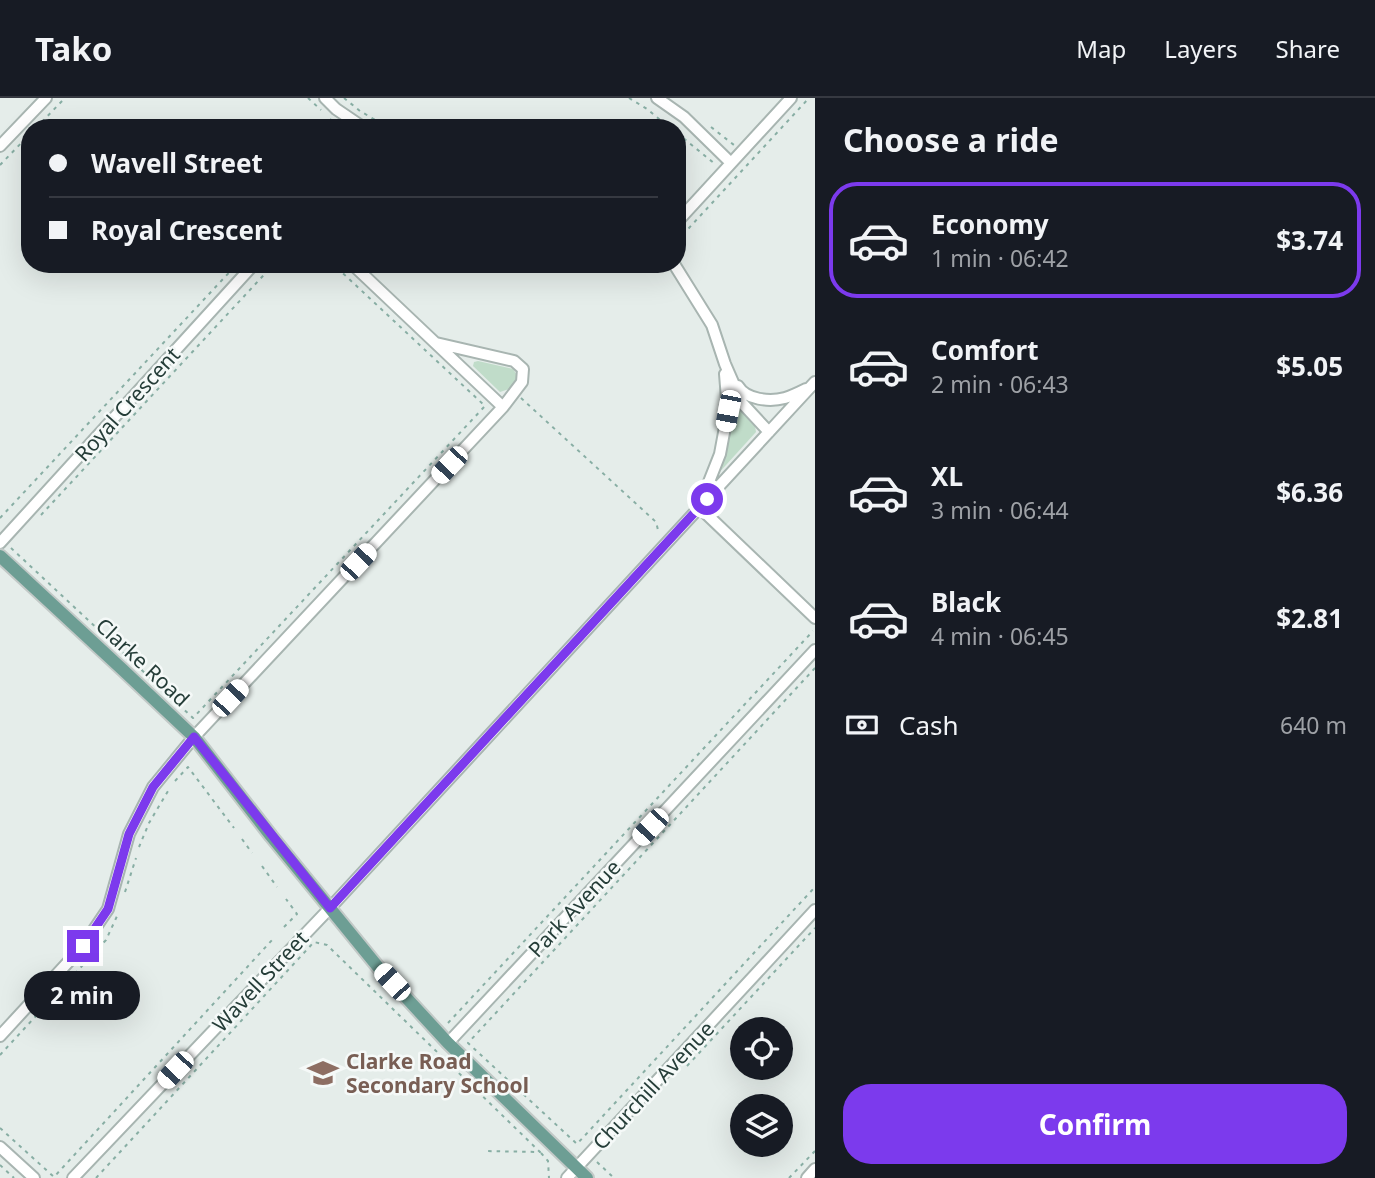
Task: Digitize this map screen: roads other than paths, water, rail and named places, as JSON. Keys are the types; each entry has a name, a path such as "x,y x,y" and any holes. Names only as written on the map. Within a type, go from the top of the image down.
{"main road":[{"name":"Clarke Road","path":"4,549 123,670 194,737 378,967 572,1173 587,1178"}],"street":[{"path":"26,119 46,98"},
{"path":"325,98 349,119"},
{"path":"657,98 684,117 731,163"},
{"path":"686,212 791,98"},
{"path":"0,146 21,124"},
{"name":"Royal Crescent","path":"4,549 246,273"},
{"path":"362,273 503,407"},
{"path":"680,273 712,325 742,403 769,432"},
{"path":"0,1036 83,946 108,909 129,834 153,787 194,737 503,407 522,382 523,369 514,361 436,343"},
{"path":"725,364 742,393 756,398 783,398 812,385"},
{"path":"725,364 728,411 720,454 699,507 815,618"},
{"name":"Wavell Street","path":"73,1178 330,908 812,385"},
{"name":"Park Avenue","path":"448,1044 815,650"},
{"name":"Churchill Avenue","path":"572,1173 815,910"},
{"path":"0,1147 34,1178"},
{"path":"807,1178 815,1169"}],"place":[{"name":"Clarke Road Secondary School","path":"323,1073"}]}
